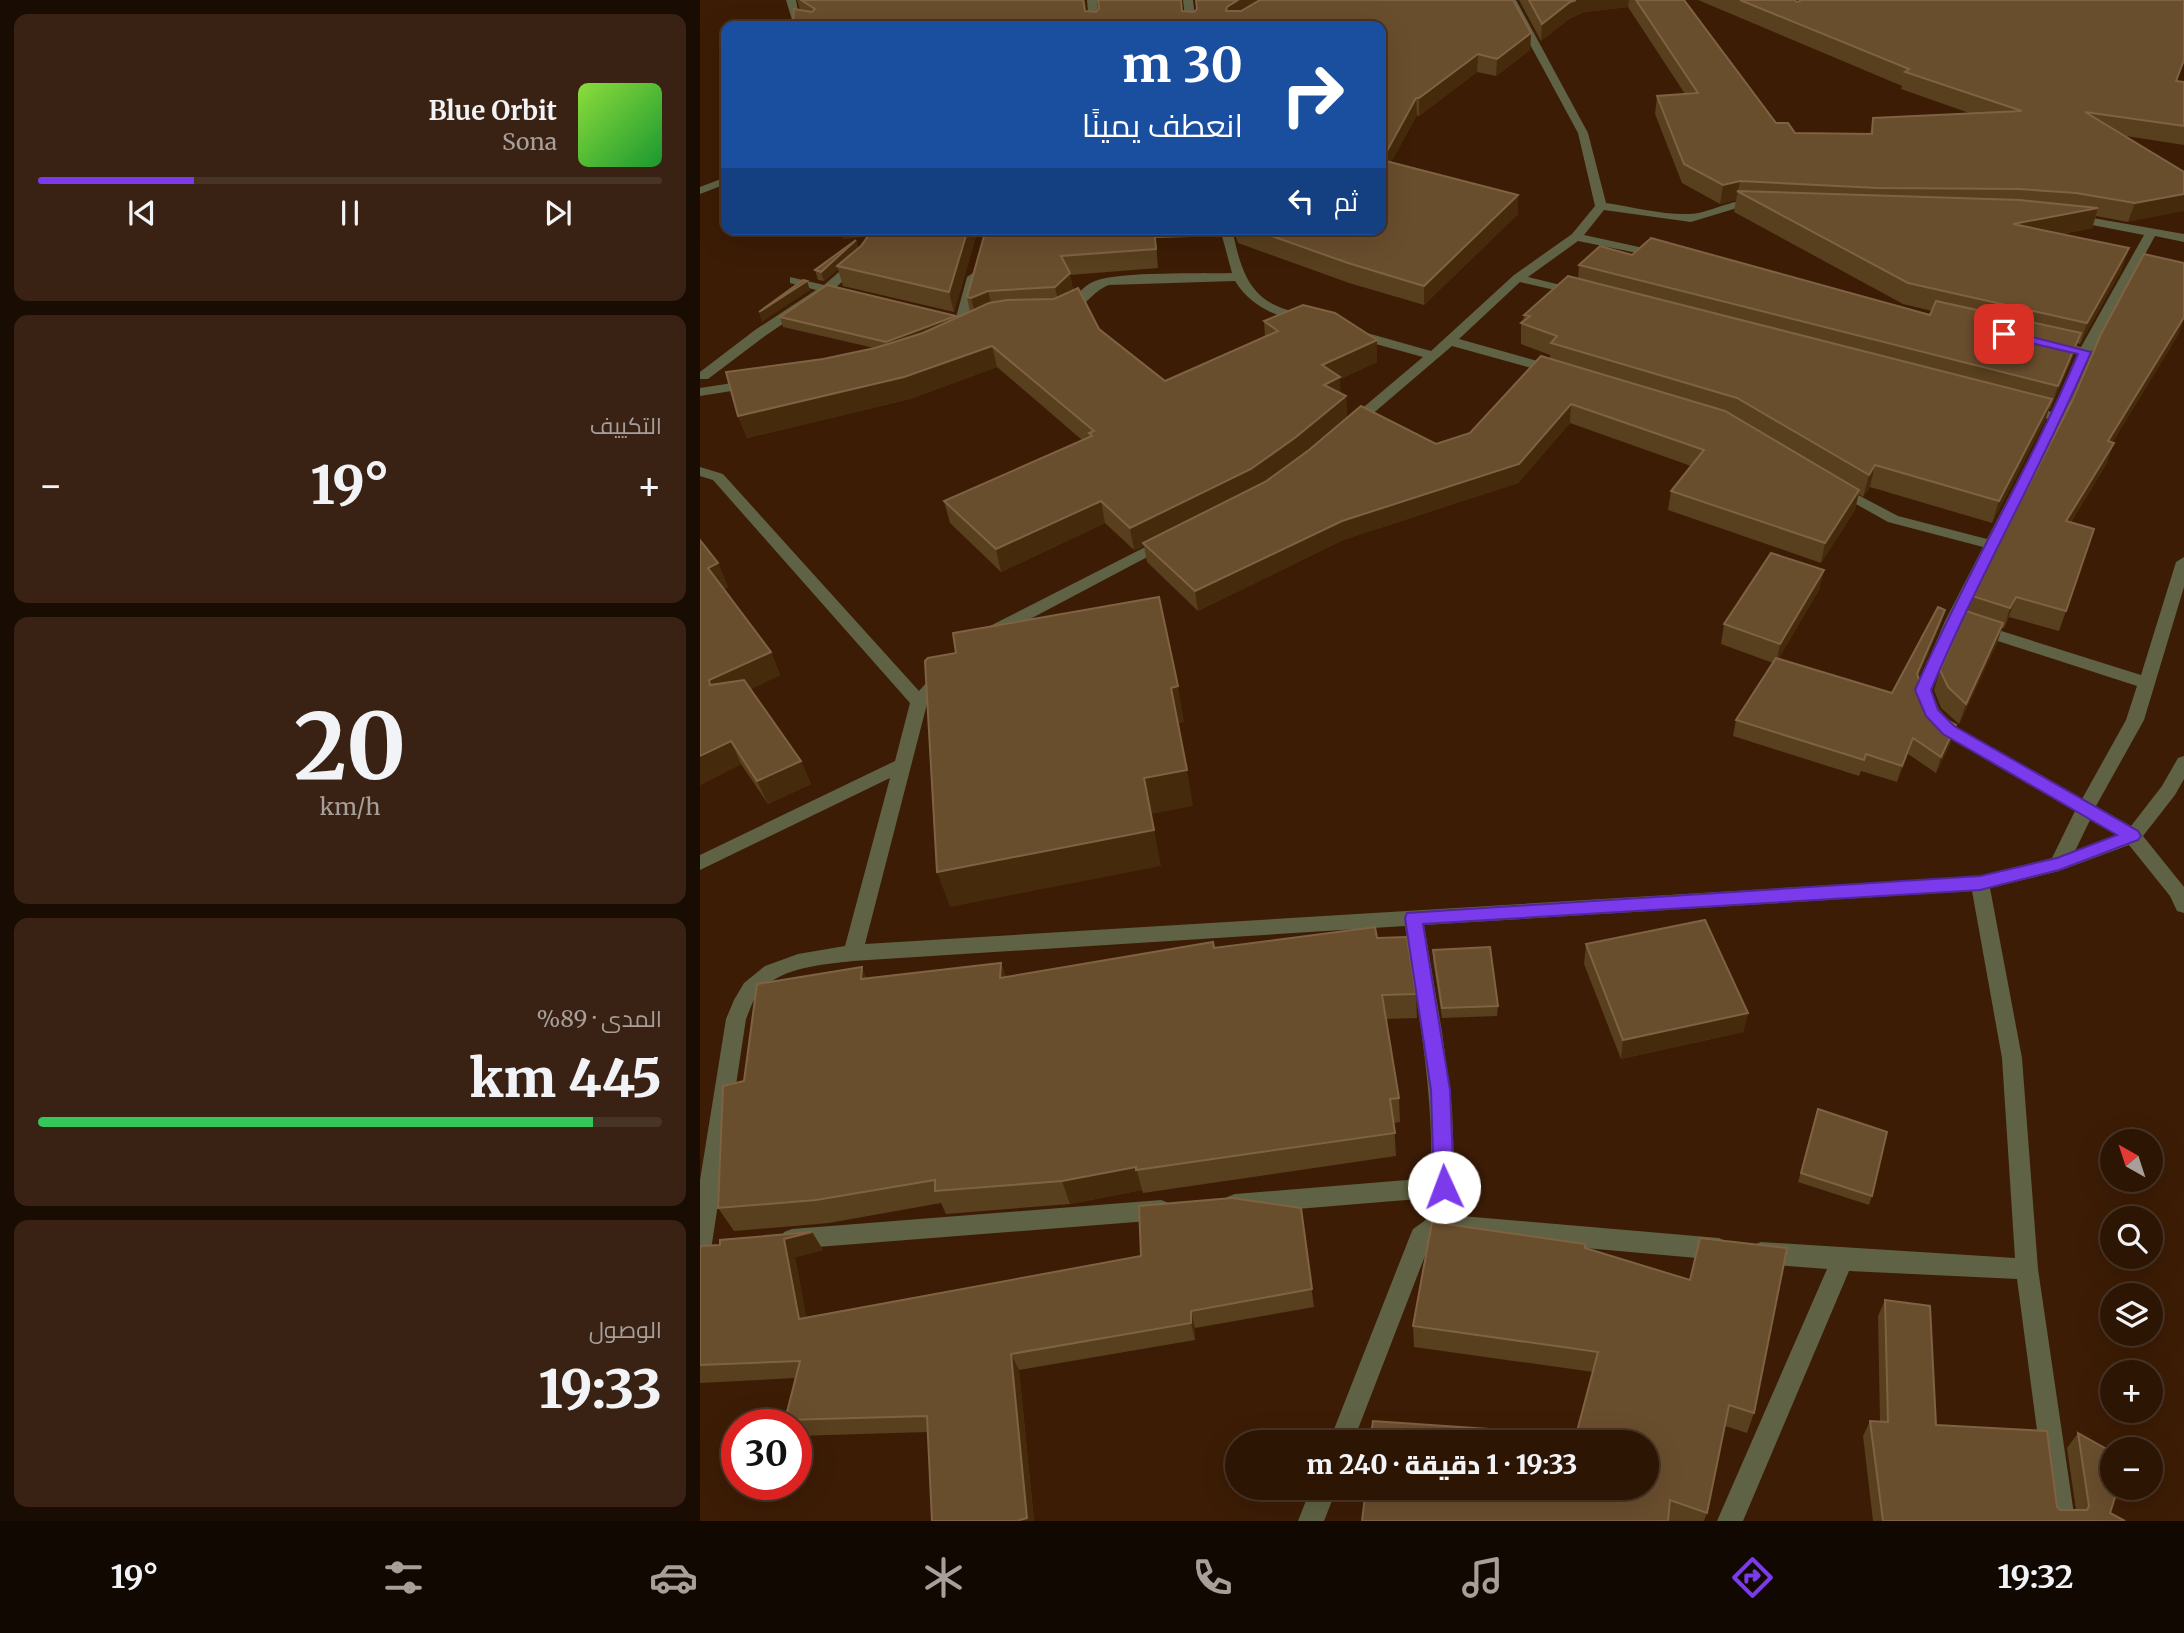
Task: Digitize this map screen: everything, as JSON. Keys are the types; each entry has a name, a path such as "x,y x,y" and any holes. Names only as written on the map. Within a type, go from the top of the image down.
{"street":[{"path":"791,0 795,18 801,21"},
{"path":"1092,0 1094,21"},
{"path":"1188,0 1190,21"},
{"path":"1511,0 1583,132 1601,206"},
{"path":"700,191 721,182"},
{"path":"1601,206 1691,218 1737,205 1777,207"},
{"path":"1334,439 1433,356 1518,278 1576,236 1601,206"},
{"path":"2059,217 2184,237"},
{"path":"2151,231 2085,352 2057,417 1953,621 1923,690 1931,712 1948,730 2133,836 2177,892 2184,906"},
{"path":"715,390 702,376 825,289 863,258 880,235"},
{"path":"1227,235 1237,277 1248,292 1270,309 1312,323"},
{"path":"1576,236 1670,258"},
{"path":"955,324 976,268"},
{"path":"1054,313 1073,308 1084,291 1092,285 1108,281 1237,277"},
{"path":"1518,278 1586,295"},
{"path":"794,280 853,295"},
{"path":"1339,330 1433,356"},
{"path":"1450,341 1571,376"},
{"path":"2045,343 2085,352"},
{"path":"700,392 769,381"},
{"path":"2003,404 2057,417"},
{"path":"700,471 718,477 919,702"},
{"path":"1821,481 1867,508 1893,519 1992,545"},
{"path":"980,641 989,633 1179,534"},
{"path":"2059,864 2086,808 2135,720 2184,562"},
{"path":"1953,621 2147,683"},
{"path":"853,953 919,702 952,664"},
{"path":"728,1244 700,1249 736,1019 750,990 772,972 806,960 853,953 1980,883 2059,864 2133,836 2169,790 2184,762"},
{"path":"700,863 900,766"},
{"path":"1980,883 2012,1058 2027,1269 2062,1521"},
{"path":"1413,918 1441,1090 1444,1187 1438,1224"},
{"path":"1210,1206 1444,1187"},
{"path":"770,1241 1182,1208"},
{"path":"1346,1430 1421,1236 1438,1224 1842,1260 2027,1269"},
{"path":"1730,1521 1842,1260"},
{"path":"1311,1521 1319,1500"}],"building":[{"path":"801,0 1083,0 1085,11 1096,12 1099,9 1098,0 1181,0 1182,11 1194,12 1197,9 1196,0 1238,0 1227,7 1226,11 1241,11 1260,0 1513,0 1531,33 1497,59 1478,54 1416,98 1386,153 1386,21 793,21 794,9 812,12 815,9"},
{"path":"1529,0 1576,0 1542,24"},
{"path":"1636,0 1684,0 1776,123 1788,123 1795,133 1872,134 1873,118 2022,111 1905,72 1909,69 1740,0 2184,0 2184,60 2176,81 2184,82 2184,126 2085,112 2184,172 2184,194 2135,203 2076,193 2019,189 1877,188 1740,181 1723,185 1684,164 1657,96 1698,93"},
{"path":"1386,161 1518,195 1424,286 1269,235 1386,235"},
{"path":"1737,191 2020,200 2098,208 2013,224 2129,248 2087,323 1908,283"},
{"path":"869,235 966,235 949,292 837,266 861,246"},
{"path":"984,235 1155,235 1156,249 1061,256 1070,273 1055,287 988,291 967,297"},
{"path":"1651,238 1930,315 1936,301 2081,333 2058,386 1579,265 1600,246 1632,255"},
{"path":"856,240 821,272 815,270"},
{"path":"2144,254 2184,263 2184,317 2108,441 2114,443 2066,521 2094,529 2066,611 2016,597 2010,608 1972,596 2073,399 2101,334"},
{"path":"1568,276 2052,399 1999,501 1875,465 1869,475 1737,398 1551,343 1557,336 1521,323 1530,316 1524,315"},
{"path":"803,280 807,281 759,312"},
{"path":"827,285 956,316 886,342 780,317"},
{"path":"1078,288 1099,329 1165,381 1278,331 1264,321 1303,305 1335,313 1377,340 1322,365 1340,377 1324,385 1346,396 1251,469 1130,528 1101,501 996,549 944,501 1092,436 1089,433 1094,431 992,346 904,377 738,416 726,372 823,359 875,348 923,333 989,303 1054,299"},
{"path":"1541,356 1725,411 1859,490 1825,543 1671,491 1704,450 1571,404 1519,464 1342,521 1195,591 1143,543 1265,482 1309,450 1361,406 1436,444 1470,433"},
{"path":"700,540 718,563 708,568 771,652 709,680 710,685 744,680 801,761 757,781 731,741 700,756"},
{"path":"1771,553 1824,570 1780,644 1724,624"},
{"path":"1159,597 1178,686 1171,688 1187,770 1144,778 1154,830 937,872 925,661 928,658 956,653 953,633"},
{"path":"1938,607 1945,610 1917,674 1928,701 1945,719 1956,725 1941,757 1913,738 1902,766 1866,754 1864,760 1736,720 1776,658 1892,693"},
{"path":"1966,611 2003,623 1966,704 1948,687 1940,670"},
{"path":"1705,920 1748,1013 1623,1040 1586,944"},
{"path":"1375,927 1377,938 1407,937 1416,994 1382,995 1399,1098 1390,1099 1395,1133 1136,1170 1136,1167 1062,1181 935,1191 935,1180 816,1200 718,1208 723,1086 744,1081 757,984 862,967 861,979 1001,963 1000,978 1213,942 1214,948"},
{"path":"1490,947 1498,1006 1442,1008 1433,950"},
{"path":"1818,1109 1887,1132 1872,1196 1801,1173"},
{"path":"1232,1198 1301,1208 1312,1289 1191,1311 1191,1323 1011,1354 1027,1518 1017,1521 932,1521 927,1416 812,1419 812,1409 788,1409 800,1361 700,1365 701,1246 720,1245 720,1240 812,1232 784,1239 799,1319 1141,1256 1139,1206"},
{"path":"1432,1222 1585,1244 1585,1248 1690,1280 1700,1238 1787,1248 1754,1413 1729,1405 1707,1513 1670,1500 1668,1521 1362,1521 1365,1500 1659,1500 1659,1430 1577,1430 1598,1352 1413,1326"},
{"path":"1885,1300 1930,1306 1936,1425 2047,1431 2057,1507 2060,1510 2087,1510 2089,1506 2078,1433 2100,1445 2100,1500 2114,1500 2110,1513 2125,1521 1883,1521 1870,1421 1888,1422"},
{"path":"1373,1421 1504,1430 1372,1430"}],"route":[{"path":"1444,1187 1441,1090 1413,918 1980,883 2059,864 2133,836 1948,730 1931,712 1923,690 1953,621 2057,417 2085,352 2004,334"}]}
